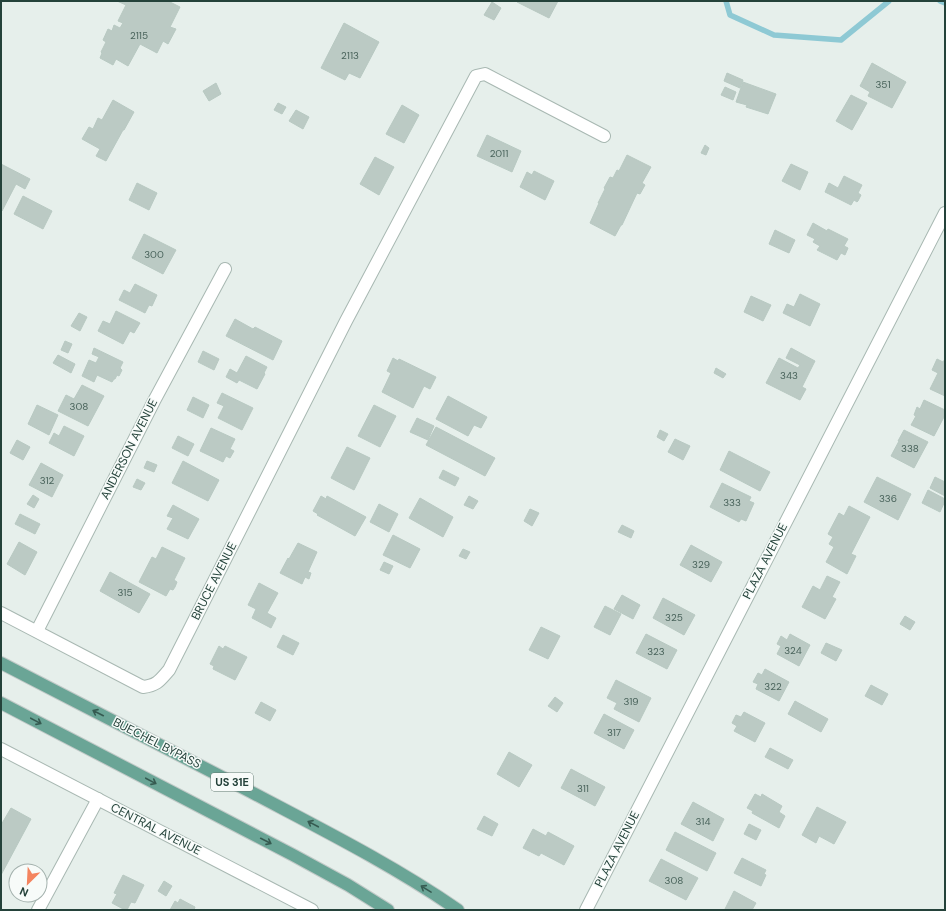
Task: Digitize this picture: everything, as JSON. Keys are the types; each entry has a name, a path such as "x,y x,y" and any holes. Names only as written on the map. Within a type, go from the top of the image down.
{"main road":[{"name":"BUECHEL BYPASS","path":"1,663 368,854 458,910"},
{"path":"1,703 293,855 348,885 388,910"}],"street":[{"name":"BRUCE AVENUE","path":"1,613 143,687 152,686 160,681 169,670 346,321 476,76 485,74 604,136"},
{"name":"PLAZA AVENUE","path":"586,910 945,213"},
{"name":"ANDERSON AVENUE","path":"37,631 150,408 225,269"},
{"name":"CENTRAL AVENUE","path":"1,749 312,910"},
{"path":"38,910 98,799"}],"building":[{"path":"117,1 168,1 180,7 170,27 176,29 168,44 163,41 157,53 140,44 128,66 116,59 113,65 100,58 106,42 103,40 108,29 112,31 114,25 120,28 123,23 118,21 126,5"},
{"path":"517,1 558,1 549,18"},
{"path":"492,2 501,8 494,20 484,15"},
{"path":"344,23 379,42 360,78 349,73 345,80 321,68"},
{"path":"872,63 906,82 892,108 868,96 870,92 860,86"},
{"path":"727,73 743,80 740,88 724,81"},
{"path":"743,82 776,94 768,114 736,102"},
{"path":"216,83 221,94 209,101 203,91"},
{"path":"725,87 736,92 733,100 721,95"},
{"path":"851,95 867,103 852,130 836,121"},
{"path":"113,100 134,112 106,161 96,156 100,149 82,139 89,127 93,129 98,118 102,120"},
{"path":"278,103 286,107 282,114 274,110"},
{"path":"402,105 419,115 404,143 386,134"},
{"path":"296,110 309,117 303,129 289,121"},
{"path":"487,135 521,151 512,172 477,156"},
{"path":"705,145 709,148 706,155 701,153"},
{"path":"627,155 651,167 642,183 645,185 640,194 637,193 622,225 615,236 590,223 605,189 604,188 610,177 613,178 617,170 619,171"},
{"path":"375,157 394,167 379,195 360,184"},
{"path":"1,164 30,179 25,189 16,184 2,211 1,211"},
{"path":"791,164 808,172 800,190 782,181"},
{"path":"534,171 554,181 545,200 520,187 527,172 532,175"},
{"path":"844,176 862,185 858,193 861,195 858,201 857,202 854,200 851,205 825,192 829,183 838,188"},
{"path":"137,183 157,193 149,210 129,200"},
{"path":"23,196 52,211 43,229 14,214"},
{"path":"813,223 827,231 828,229 848,239 844,246 848,248 845,255 841,253 837,260 817,250 820,246 813,242 815,239 807,235"},
{"path":"775,230 795,240 789,253 769,244"},
{"path":"144,234 176,250 163,274 132,258"},
{"path":"135,284 157,295 152,306 149,305 145,313 119,300 124,290 130,293"},
{"path":"800,294 820,304 810,326 783,313 787,304 794,307"},
{"path":"751,296 771,305 763,321 744,312"},
{"path":"116,311 140,323 134,333 130,331 123,344 98,331 103,321 110,324"},
{"path":"79,313 87,317 80,331 71,326"},
{"path":"235,319 253,329 255,327 282,341 273,360 226,336"},
{"path":"65,341 72,344 68,353 61,350"},
{"path":"94,348 123,362 120,368 122,370 119,376 117,375 112,382 97,375 94,382 82,376 89,360 96,363 99,357 92,354"},
{"path":"791,348 815,361 802,387 806,389 800,400 766,383 779,358 798,368 800,365 786,358"},
{"path":"203,351 219,359 214,370 198,362"},
{"path":"58,355 75,364 71,373 53,363"},
{"path":"246,356 267,367 257,389 239,380 237,383 226,377 230,369 237,373"},
{"path":"393,358 398,361 399,359 436,377 430,389 424,386 413,408 382,392 391,373 387,371"},
{"path":"937,359 943,362 945,359 945,396 930,389 938,373 932,370"},
{"path":"716,368 726,374 723,378 714,373"},
{"path":"82,385 104,396 88,426 58,411 66,395 74,399"},
{"path":"222,393 253,408 242,430 218,418 224,406 217,403"},
{"path":"448,396 487,417 481,428 474,425 468,436 436,419"},
{"path":"193,397 209,405 203,418 187,410"},
{"path":"924,400 945,410 945,415 934,436 911,425 916,416 914,415 917,407 920,409"},
{"path":"37,405 58,415 49,435 28,424"},
{"path":"374,405 396,416 380,447 358,436"},
{"path":"417,418 434,426 428,440 410,432"},
{"path":"64,426 84,436 74,456 49,443 54,433 59,436"},
{"path":"436,427 495,458 485,476 426,445"},
{"path":"211,428 235,439 230,449 234,451 230,458 226,456 223,462 200,451"},
{"path":"660,430 668,434 664,441 657,437"},
{"path":"904,430 928,442 914,468 891,456"},
{"path":"178,436 194,444 188,456 172,448"},
{"path":"675,439 690,446 683,460 668,452"},
{"path":"17,440 30,447 23,460 10,453"},
{"path":"347,447 370,458 354,490 331,478"},
{"path":"729,451 770,472 760,491 720,470"},
{"path":"147,461 157,465 154,472 144,468"},
{"path":"183,461 219,480 208,501 172,483"},
{"path":"41,463 63,475 52,497 29,485"},
{"path":"443,470 459,478 455,486 439,478"},
{"path":"877,477 911,494 898,520 864,502"},
{"path":"935,477 945,482 945,496 930,488"},
{"path":"137,479 145,483 141,490 133,487"},
{"path":"722,483 751,497 749,501 754,503 746,521 741,519 739,522 710,507"},
{"path":"928,490 945,499 940,512 922,503"},
{"path":"33,495 39,499 34,508 27,504"},
{"path":"321,496 326,499 327,496 366,517 355,536 317,515 318,514 313,511"},
{"path":"469,496 478,501 473,509 464,505"},
{"path":"420,498 453,517 443,537 409,518"},
{"path":"379,504 398,514 389,532 370,522"},
{"path":"173,505 199,519 188,539 167,529 173,518 167,516"},
{"path":"849,506 870,517 851,554 856,556 847,574 826,562 834,547 829,544 833,537 828,534 839,513 844,516"},
{"path":"530,509 539,513 532,526 524,521"},
{"path":"20,514 40,524 35,534 15,524"},
{"path":"622,525 634,531 631,538 618,532"},
{"path":"393,535 420,549 410,568 383,555"},
{"path":"19,542 37,552 25,575 7,564"},
{"path":"298,543 317,552 308,572 311,573 309,579 305,577 302,584 280,573"},
{"path":"691,545 722,562 711,582 680,565"},
{"path":"162,547 185,558 174,580 177,582 175,587 173,590 170,589 166,596 139,582 152,557 156,559"},
{"path":"463,549 470,552 466,559 459,556"},
{"path":"384,562 393,566 389,574 380,570"},
{"path":"110,572 150,594 139,613 100,591"},
{"path":"827,576 840,582 832,597 836,599 825,619 802,607 813,586 820,590"},
{"path":"259,583 278,593 267,613 276,618 271,628 252,618 256,609 248,605"},
{"path":"622,595 640,605 633,619 614,609"},
{"path":"663,598 695,615 684,635 653,618"},
{"path":"605,606 621,614 610,635 594,627"},
{"path":"905,616 915,622 910,630 900,624"},
{"path":"541,627 560,636 548,659 529,650"},
{"path":"646,634 677,650 667,669 636,653"},
{"path":"790,634 810,645 799,666 777,654 781,646 777,644 781,636 787,640"},
{"path":"283,635 299,643 293,655 277,647"},
{"path":"826,643 842,650 836,661 821,653"},
{"path":"219,646 223,649 225,646 247,657 235,680 213,669 214,666 210,664"},
{"path":"765,669 789,682 779,701 756,689 758,684 753,682 758,673 762,675"},
{"path":"616,680 651,698 639,722 614,709 617,703 607,698"},
{"path":"871,685 888,694 882,705 865,696"},
{"path":"555,697 563,703 557,712 548,706"},
{"path":"795,701 828,719 821,732 788,714"},
{"path":"261,702 276,710 270,721 255,713"},
{"path":"744,712 765,723 755,742 734,731 737,726 732,723 736,715 741,717"},
{"path":"604,714 634,730 624,749 594,733"},
{"path":"770,748 793,760 788,769 765,757"},
{"path":"509,752 532,765 519,787 497,774"},
{"path":"571,769 605,787 595,806 561,788"},
{"path":"755,794 761,797 762,794 782,806 779,812 785,816 779,828 752,813 753,811 747,808"},
{"path":"693,802 724,819 713,841 681,824"},
{"path":"817,807 846,822 834,844 819,836 816,843 802,835"},
{"path":"11,808 31,819 1,875 1,825"},
{"path":"484,816 498,824 492,836 477,829"},
{"path":"749,824 761,830 756,840 744,834"},
{"path":"533,829 546,836 548,832 574,846 564,865 541,853 539,856 523,848"},
{"path":"675,832 716,853 707,871 666,850"},
{"path":"742,858 766,870 764,874 766,875 761,886 734,873"},
{"path":"661,859 698,878 686,900 649,881"},
{"path":"123,875 144,885 135,903 131,902 127,910 112,903 117,894 114,893"},
{"path":"164,881 172,886 166,896 158,891"},
{"path":"734,891 756,903 752,910 725,909"},
{"path":"180,899 195,907 194,910 170,910 175,901 178,903"}],"waterway":[{"path":"726,1 730,15 774,35 841,40 889,1"},
{"path":"940,1 945,3"}]}
